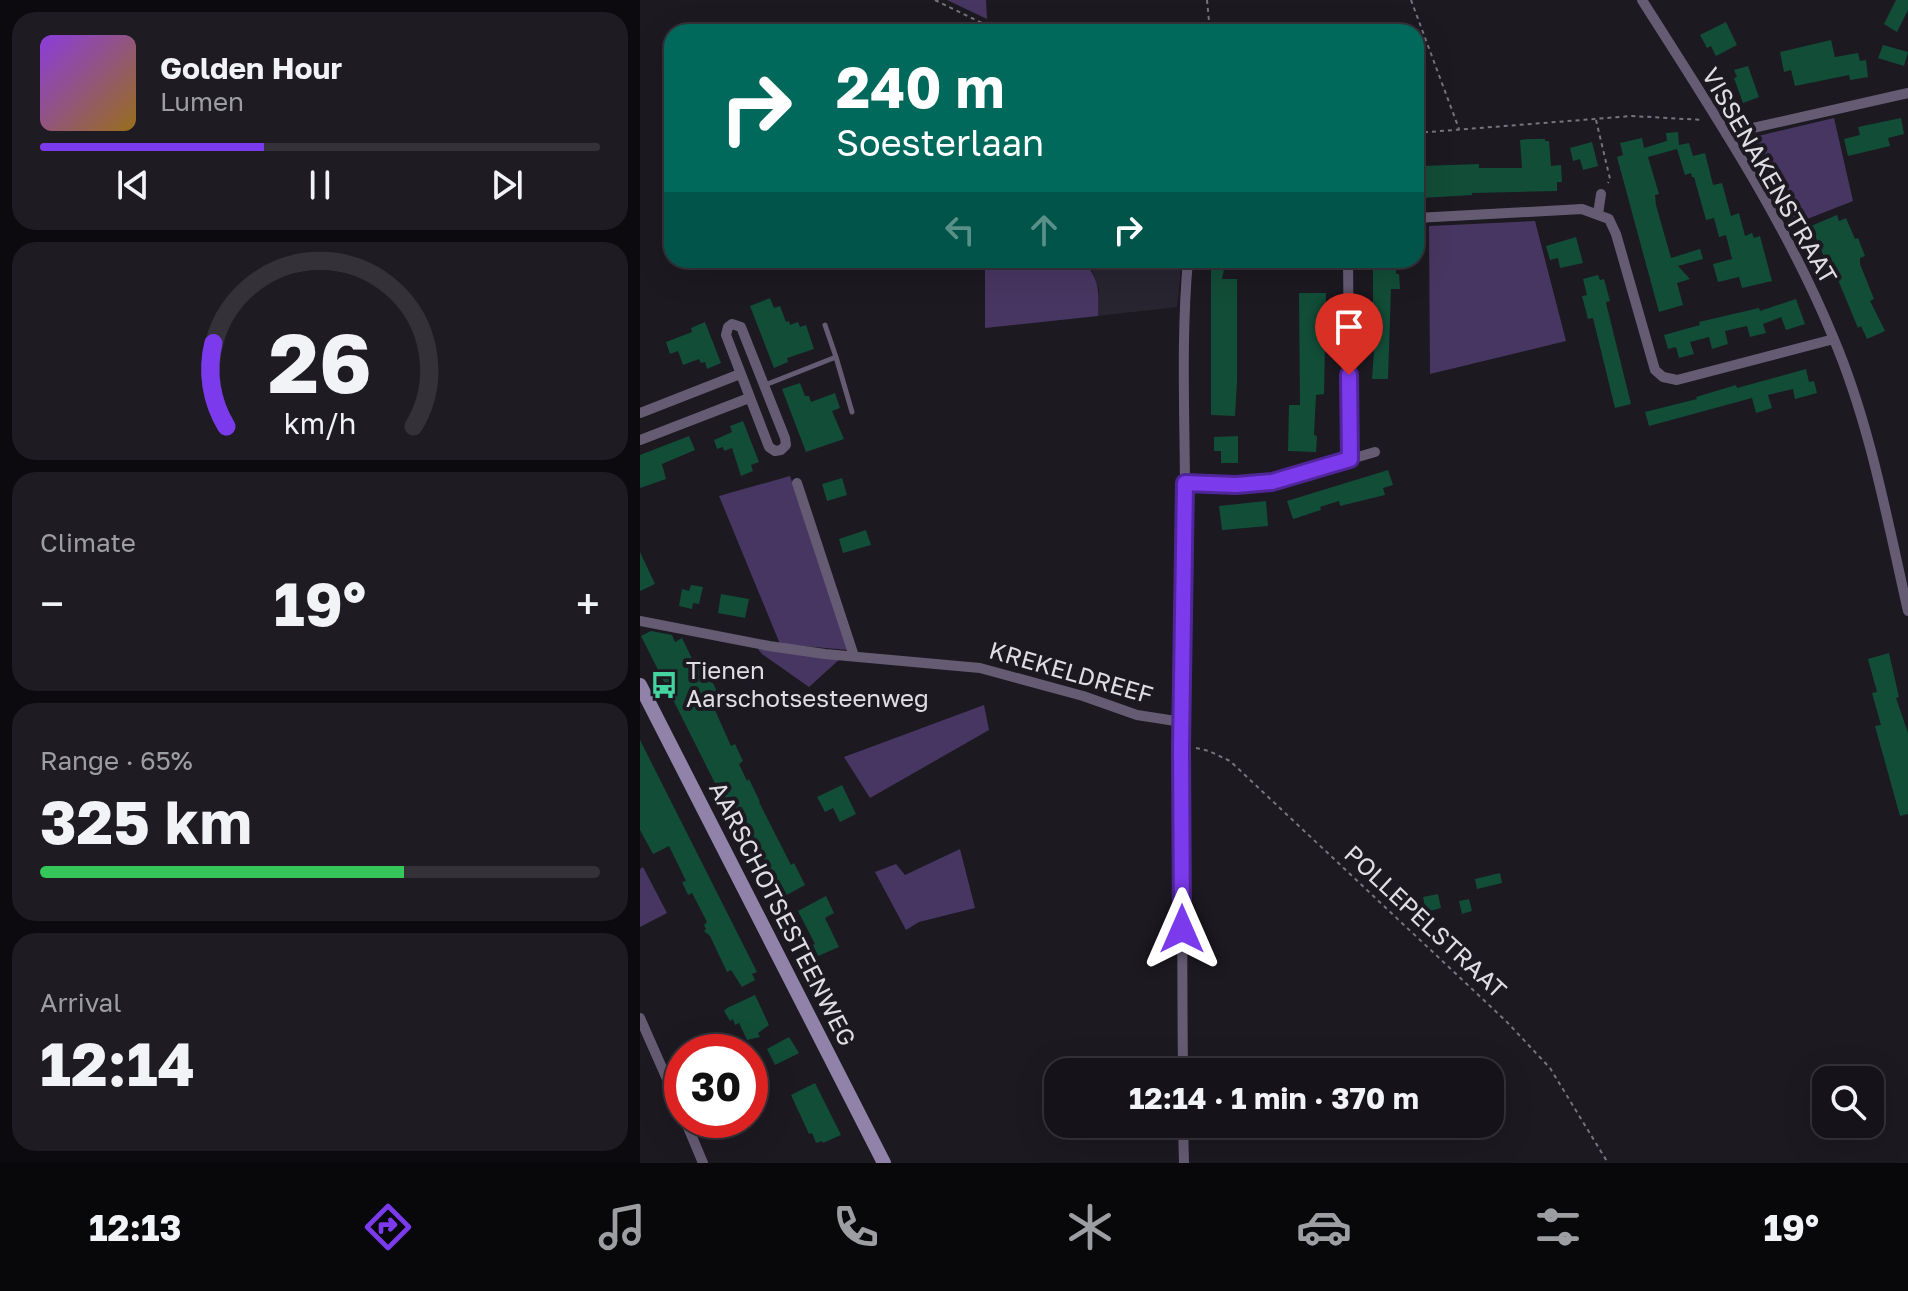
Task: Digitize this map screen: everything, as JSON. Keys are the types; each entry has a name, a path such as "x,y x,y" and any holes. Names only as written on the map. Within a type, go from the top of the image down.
{"main road":[{"name":"AARSCHOTSESTEENWEG","path":"640,685 884,1163"}],"street":[{"name":"VISSENAKENSTRAAT","path":"1642,0 1726,134 1791,247 1834,339 1867,439 1908,611"},
{"path":"1726,134 1908,93"},
{"path":"1598,214 1601,194"},
{"path":"1424,218 1582,209 1609,219 1655,370 1663,377 1677,380 1834,339"},
{"path":"1183,1058 1181,746 1187,268"},
{"path":"1348,268 1350,459"},
{"path":"732,324 741,327 764,385 785,438 786,445 781,450 775,451 769,447 749,398 726,335 732,324"},
{"path":"640,413 740,374"},
{"path":"640,440 749,398"},
{"path":"1185,483 1236,485 1272,482 1375,452"},
{"path":"797,483 854,656"},
{"name":"KREKELDREEF","path":"640,621 769,646 980,668 1083,696 1137,715 1182,722"},
{"path":"640,1018 664,1072"},
{"path":"693,1138 703,1163"},
{"path":"1183,1138 1184,1163"}],"lane":[{"path":"825,325 852,412"},
{"path":"764,385 836,357"}],"path":[{"path":"935,0 984,24"},
{"path":"1207,0 1209,24"},
{"path":"1411,0 1420,24"},
{"path":"1424,34 1460,130"},
{"path":"1424,132 1632,116 1705,120 1715,116"},
{"path":"1596,119 1610,179 1601,194"},
{"name":"POLLEPELSTRAAT","path":"1181,746 1209,751 1230,761 1506,1021 1550,1068 1608,1163"}],"shaded area":[{"path":"947,0 986,0 987,19"},
{"path":"1834,118 1853,201 1792,225 1745,146 1746,142 1754,137"},
{"path":"1535,221 1566,341 1430,374 1429,226"},
{"path":"985,268 1089,268 1093,274 1097,286 1098,316 985,328"},
{"path":"1090,268 1181,268 1177,307 1098,316 1099,289"},
{"path":"790,476 848,650 780,644 719,496"},
{"path":"758,649 841,658 809,687 762,654"},
{"path":"984,705 989,730 870,798 844,757"},
{"path":"960,849 975,908 919,922 906,930 875,872 896,864 905,875"},
{"path":"643,867 667,913 640,927 640,869"}],"building":[{"path":"1896,0 1908,0 1908,10 1897,32 1884,24"},
{"path":"1726,22 1737,45 1716,56 1700,35"},
{"path":"1831,40 1835,57 1858,53 1860,61 1866,60 1868,77 1850,80 1849,75 1795,86 1791,70 1784,72 1780,52"},
{"path":"1883,45 1908,52 1904,66 1878,58"},
{"path":"1748,66 1759,97 1743,103 1734,70"},
{"path":"1901,118 1904,134 1888,138 1890,146 1848,156 1844,139 1860,135 1858,127"},
{"path":"1678,132 1679,145 1689,143 1693,156 1705,153 1713,185 1722,183 1731,216 1739,213 1745,236 1752,233 1754,238 1760,236 1772,281 1742,288 1739,277 1718,282 1713,264 1732,259 1726,235 1719,237 1714,218 1706,220 1694,177 1691,173 1685,175 1677,149 1648,157 1659,194 1655,195 1656,205 1671,258 1700,249 1703,259 1678,266 1690,279 1677,283 1683,305 1659,312 1617,157 1623,155 1620,143 1642,138 1644,148 1667,141 1666,133"},
{"path":"1520,140 1549,141 1551,166 1561,165 1562,182 1557,182 1557,191 1424,198 1424,166 1479,164 1479,168 1522,168"},
{"path":"1592,142 1598,166 1583,170 1580,159 1573,161 1570,148"},
{"path":"1837,215 1839,221 1846,218 1855,239 1858,238 1865,256 1860,258 1860,264 1874,299 1870,301 1885,331 1867,339 1861,326 1858,328 1811,226"},
{"path":"1576,237 1583,263 1560,268 1558,258 1550,260 1546,246"},
{"path":"1211,268 1224,268 1222,279 1237,279 1235,416 1211,415"},
{"path":"1373,268 1396,268 1400,289 1391,289 1388,379 1372,379 1375,336 1368,336 1370,302 1373,302"},
{"path":"1598,275 1600,280 1604,279 1610,301 1606,302 1607,307 1631,404 1615,408 1593,318 1588,319 1582,296 1587,295 1583,279"},
{"path":"1299,293 1326,293 1324,394 1316,395 1316,452 1288,451 1289,405 1300,405"},
{"path":"770,298 774,308 780,306 790,325 798,322 800,327 806,325 814,349 787,358 788,362 774,368 750,306"},
{"path":"1796,299 1805,324 1786,330 1781,317 1763,324 1766,333 1750,337 1747,326 1725,331 1728,344 1712,349 1709,337 1690,342 1694,354 1679,358 1676,347 1668,349 1664,335 1700,325 1699,322 1759,308 1760,311"},
{"path":"705,322 721,363 707,369 705,362 701,363 699,359 683,365 678,351 670,354 666,342 692,332 691,328"},
{"path":"1806,369 1809,382 1814,381 1817,393 1795,399 1793,389 1768,395 1772,408 1756,413 1752,398 1649,426 1645,412 1736,385 1737,388"},
{"path":"800,383 811,402 835,393 840,408 832,411 844,439 806,452 782,389"},
{"path":"743,421 759,462 751,465 753,471 741,476 732,448 724,451 723,447 717,449 714,440 732,432 730,426"},
{"path":"689,436 695,450 662,464 666,479 640,488 640,455"},
{"path":"1238,436 1238,463 1221,463 1221,451 1214,451 1214,437"},
{"path":"1388,470 1393,485 1383,488 1385,495 1340,506 1339,501 1293,519 1287,501"},
{"path":"842,478 847,495 827,501 822,484"},
{"path":"1266,501 1268,526 1222,530 1219,506"},
{"path":"866,530 871,545 843,553 839,539"},
{"path":"640,552 655,584 640,591"},
{"path":"691,585 703,587 699,604 693,603 692,609 679,606 682,589 689,591"},
{"path":"721,594 749,599 745,618 718,613"},
{"path":"651,631 672,635 675,642 682,638 697,669 702,666 714,685 718,694 710,699 731,746 735,744 743,761 739,764 791,865 794,863 805,885 783,897 748,826 739,831 641,636"},
{"path":"1889,653 1899,697 1896,698 1908,733 1908,814 1900,816 1875,726 1881,725 1872,693 1877,692 1868,659"},
{"path":"640,740 757,972 752,974 755,980 742,987 731,970 727,972 710,936 704,931 707,922 692,893 688,895 682,882 686,881 669,846 653,854 640,830"},
{"path":"842,785 856,814 840,822 833,808 825,812 817,797"},
{"path":"1500,873 1502,883 1477,889 1475,879"},
{"path":"1438,894 1441,908 1426,912 1423,897"},
{"path":"826,896 834,913 825,918 839,947 818,956 798,911"},
{"path":"1469,899 1472,911 1462,914 1459,901"},
{"path":"755,995 769,1025 758,1034 744,1034 739,1023 735,1025 733,1019 730,1021 724,1011"},
{"path":"789,1037 799,1053 775,1065 768,1048"},
{"path":"815,1083 841,1135 823,1143 816,1143 812,1133 809,1134 791,1095"}],"place":[{"name":"Tienen Aarschotsesteenweg","path":"664,685"}],"route":[{"path":"1182,929 1185,483 1236,485 1272,482 1350,459 1349,375"}]}
